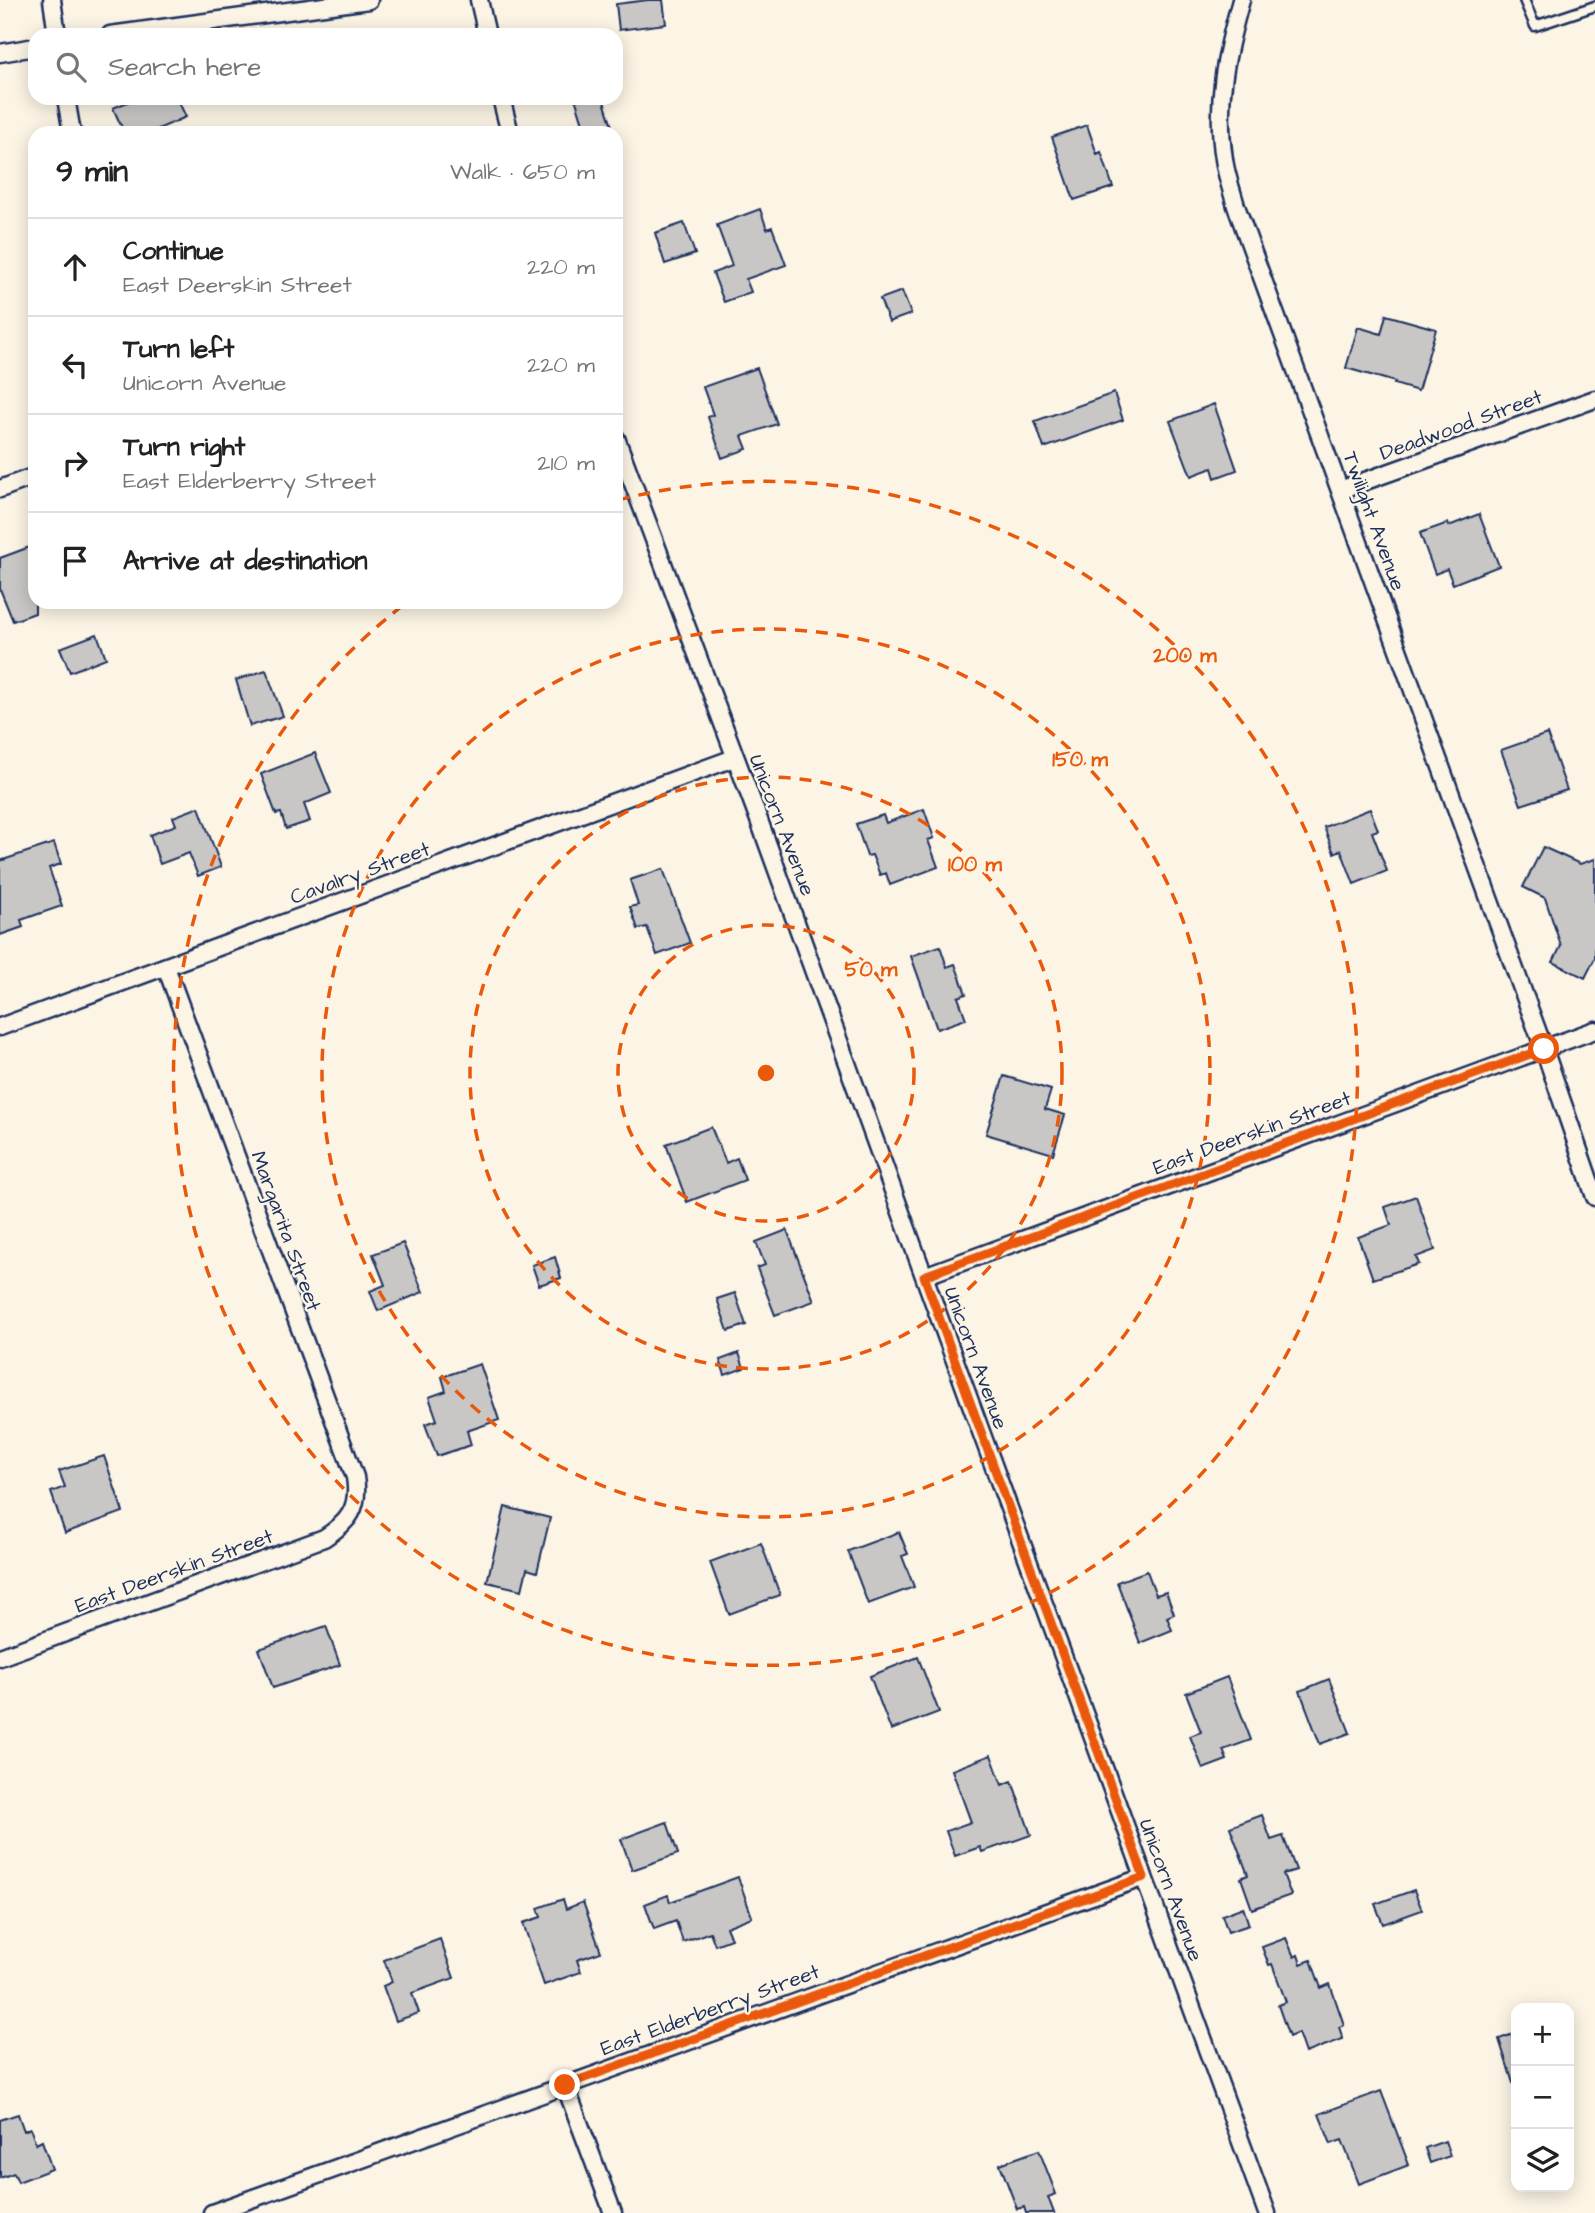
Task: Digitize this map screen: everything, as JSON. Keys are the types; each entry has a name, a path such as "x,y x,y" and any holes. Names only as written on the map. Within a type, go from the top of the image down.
{"street":[{"path":"51,0 56,28"},
{"path":"162,28 369,0"},
{"path":"479,0 485,28"},
{"name":"Twilight Avenue","path":"1241,0 1227,50 1220,110 1224,160 1236,206 1544,1049 1595,1197"},
{"path":"0,53 28,48"},
{"path":"67,105 71,126"},
{"path":"503,105 508,126"},
{"name":"Deadwood Street","path":"1340,490 1595,399"},
{"name":"Unicorn Avenue","path":"623,456 734,758 766,837 1267,2213"},
{"path":"0,489 28,479"},
{"name":"Cavalry Street","path":"0,1027 734,758"},
{"name":"Margarita Street","path":"166,967 355,1477 358,1492 353,1511"},
{"name":"East Deerskin Street","path":"924,1276 1595,1030"},
{"name":"East Deerskin Street","path":"0,1657 324,1538 341,1527 353,1511"},
{"name":"East Elderberry Street","path":"212,2213 1144,1877"},
{"path":"565,2085 613,2213"}],"lane":[{"path":"1524,0 1535,26 1595,6"}],"building":[{"path":"663,0 666,24 619,28 616,4"},
{"path":"120,105 180,105 186,117 165,126 121,126 113,108"},
{"path":"577,105 605,105 612,126 584,126"},
{"path":"1087,125 1097,154 1101,152 1113,187 1074,200 1052,137"},
{"path":"760,209 767,229 772,227 786,265 746,279 751,292 724,302 713,273 732,266 717,225"},
{"path":"684,223 695,254 665,264 655,233"},
{"path":"902,291 911,314 889,322 880,299"},
{"path":"1386,315 1436,329 1418,391 1346,368 1358,327 1381,334"},
{"path":"757,368 777,424 742,436 747,449 722,458 708,417 713,415 703,387"},
{"path":"1114,393 1123,420 1044,448 1035,421"},
{"path":"1214,404 1237,470 1215,478 1212,468 1191,476 1170,421"},
{"path":"1479,514 1499,566 1453,584 1447,569 1435,574 1420,533 1448,523 1449,526"},
{"path":"28,548 28,609 35,609 35,613 13,621 0,589 0,558"},
{"path":"97,634 106,658 70,672 60,648"},
{"path":"266,670 283,716 250,726 236,680"},
{"path":"1547,734 1567,790 1521,805 1501,750"},
{"path":"315,753 331,793 304,804 310,821 286,829 281,813 276,814 261,774"},
{"path":"199,807 221,867 198,876 189,853 160,864 150,835 176,825 173,817"},
{"path":"924,809 934,838 928,840 938,867 890,885 886,873 880,875 872,855 867,856 856,824 883,815 886,823"},
{"path":"1370,809 1378,830 1372,832 1387,871 1354,884 1341,850 1334,853 1324,827"},
{"path":"54,843 61,864 49,868 62,906 21,920 23,927 0,935 0,861"},
{"path":"1543,847 1580,864 1595,859 1595,958 1585,978 1553,962 1561,946 1545,898 1523,887"},
{"path":"663,869 690,943 657,955 647,927 638,929 630,907 638,905 630,880"},
{"path":"940,946 947,967 955,964 966,994 958,997 966,1019 937,1029 911,956"},
{"path":"1004,1076 1051,1090 1045,1109 1065,1115 1053,1154 986,1134"},
{"path":"711,1127 726,1163 737,1158 745,1180 687,1202 666,1144"},
{"path":"1416,1196 1435,1250 1416,1257 1419,1264 1373,1279 1358,1237 1391,1225 1385,1207"},
{"path":"787,1230 814,1301 775,1315 757,1268 765,1265 756,1242"},
{"path":"403,1243 423,1292 378,1311 370,1291 385,1285 373,1254"},
{"path":"555,1257 561,1278 539,1285 532,1265"},
{"path":"735,1293 746,1325 728,1331 717,1299"},
{"path":"739,1353 744,1368 725,1375 720,1360"},
{"path":"480,1364 499,1420 467,1431 471,1445 437,1456 425,1424 437,1420 429,1397 446,1391 442,1377"},
{"path":"104,1456 123,1512 65,1533 51,1492 65,1487 59,1471"},
{"path":"505,1507 550,1518 537,1572 527,1569 522,1590 487,1582"},
{"path":"899,1532 908,1554 902,1556 914,1587 868,1604 848,1551"},
{"path":"761,1543 780,1595 729,1614 710,1562"},
{"path":"1147,1571 1156,1595 1166,1592 1174,1614 1167,1617 1172,1630 1140,1643 1117,1582"},
{"path":"326,1626 340,1665 273,1688 259,1649"},
{"path":"918,1657 939,1712 891,1730 870,1676"},
{"path":"1227,1677 1251,1740 1223,1750 1227,1760 1203,1769 1190,1736 1201,1732 1186,1693"},
{"path":"1329,1679 1350,1733 1320,1744 1300,1691"},
{"path":"991,1755 1002,1785 1012,1781 1031,1835 982,1852 980,1847 955,1856 946,1831 971,1822 952,1770"},
{"path":"1262,1815 1271,1840 1283,1836 1296,1870 1283,1874 1291,1895 1252,1909 1241,1878 1248,1875 1230,1827"},
{"path":"667,1822 678,1854 632,1870 621,1839"},
{"path":"738,1877 752,1917 726,1927 731,1939 715,1945 710,1932 683,1942 676,1921 654,1929 645,1904 668,1895 670,1902"},
{"path":"1414,1890 1422,1910 1383,1924 1375,1904"},
{"path":"563,1899 566,1909 583,1902 601,1952 577,1960 581,1972 544,1985 523,1923 541,1917 538,1908"},
{"path":"1243,1907 1249,1925 1228,1932 1222,1915"},
{"path":"1286,1938 1294,1957 1298,1955 1301,1964 1311,1960 1321,1988 1330,1984 1344,2025 1339,2027 1343,2039 1305,2053 1298,2033 1289,2037 1278,2005 1286,2002 1272,1964 1269,1965 1262,1947"},
{"path":"440,1939 454,1978 412,1993 419,2013 396,2021 383,1986 392,1982 384,1960"},
{"path":"1511,2035 1511,2077 1499,2039"},
{"path":"1381,2091 1409,2165 1359,2184 1342,2140 1331,2144 1319,2114"},
{"path":"18,2114 24,2131 30,2128 36,2144 42,2141 52,2169 18,2182 14,2173 0,2178 0,2120"},
{"path":"1445,2141 1450,2156 1430,2163 1425,2148"},
{"path":"1039,2150 1056,2194 1048,2197 1054,2213 1026,2213 1024,2207 1017,2209 1000,2164"}],"route":[{"path":"565,2085 1144,1877 924,1276 1544,1049"}]}
